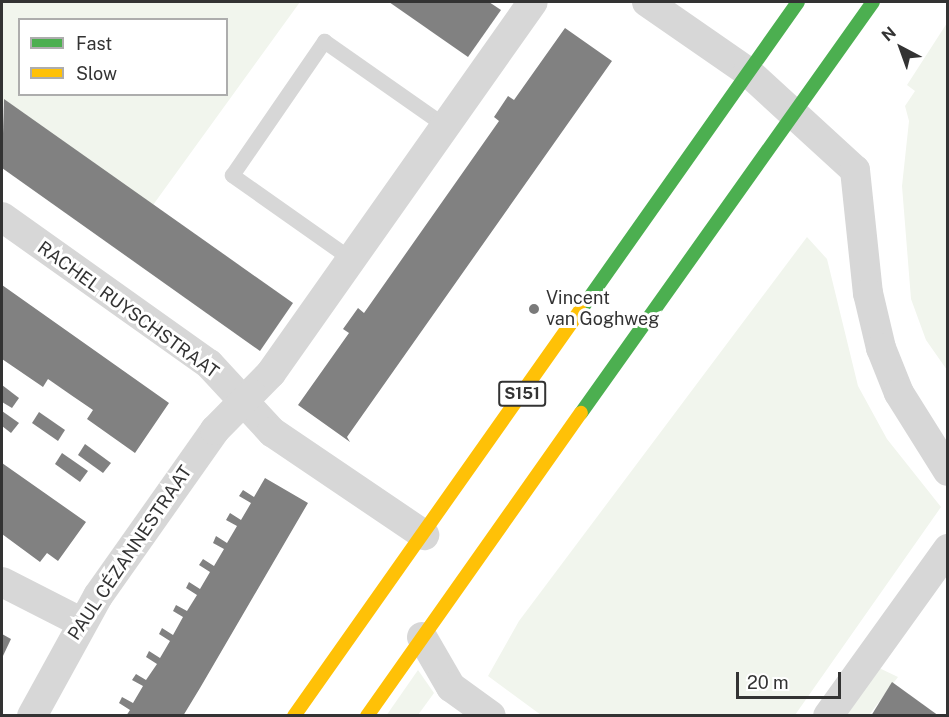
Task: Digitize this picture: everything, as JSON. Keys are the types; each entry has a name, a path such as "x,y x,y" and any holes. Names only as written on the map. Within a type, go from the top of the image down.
{"main road":[{"name":"S151","path":"294,716 424,535 798,2"},
{"path":"367,716 873,2"}],"street":[{"name":"PAUL CÉZANNESTRAAT","path":"32,716 81,622 241,399 271,373 533,2"},
{"path":"647,2 748,72 855,170 868,293 881,348 898,393 948,471"},
{"name":"RACHEL RUYSCHSTRAAT","path":"2,217 209,364 272,432 424,535"},
{"path":"828,716 948,549"},
{"path":"2,582 81,622"},
{"path":"422,637 451,687 491,716"}],"lane":[{"path":"351,259 232,175 324,41 444,125"}],"shaded area":[{"path":"2,2 300,2 153,205 4,103 2,107"},
{"path":"947,23 948,370 926,340 911,299 902,186 909,121 905,106 915,91 907,85"},
{"path":"807,237 827,259 858,386 887,439 941,507 795,715 541,715 488,676 519,621"},
{"path":"877,667 898,677 869,715 842,716"},
{"path":"418,670 434,693 418,715 386,716"}],"building":[{"path":"389,2 489,2 501,10 468,57"},
{"path":"565,28 612,61 347,437 350,442 298,405 349,333 343,329 358,308 364,313 499,121 494,117 508,96 514,100"},
{"path":"4,99 293,303 260,351 2,168"},
{"path":"2,285 169,403 135,453 87,419 93,410 48,379 43,387 2,359"},
{"path":"2,385 19,398 12,408 2,402"},
{"path":"2,411 19,423 11,433 2,426"},
{"path":"39,412 65,430 58,441 32,423"},
{"path":"85,444 111,463 103,473 78,455"},
{"path":"62,453 88,471 80,482 55,464"},
{"path":"2,463 86,522 58,561 47,553 40,562 2,534"},
{"path":"265,478 308,503 200,688 183,716 126,716 130,710 119,703 122,697 133,703 143,686 132,680 136,674 146,680 157,664 146,657 149,651 160,658 170,641 159,634 162,628 173,635 183,617 173,611 176,605 187,611 197,595 186,588 189,582 200,589 210,572 199,565 203,559 214,566 224,549 213,543 216,536 227,543 237,526 226,520 230,513 241,520 251,503 239,496 243,490 254,497"},
{"path":"2,634 11,639 2,658"},
{"path":"892,682 939,716 871,716"}],"traffic: fast":[{"path":"580,311 798,2"},
{"path":"581,413 873,2"}],"traffic: slow":[{"path":"294,716 580,311"},
{"path":"367,716 581,413"}],"place":[{"name":"Vincent van Goghweg","path":"534,309"}]}
